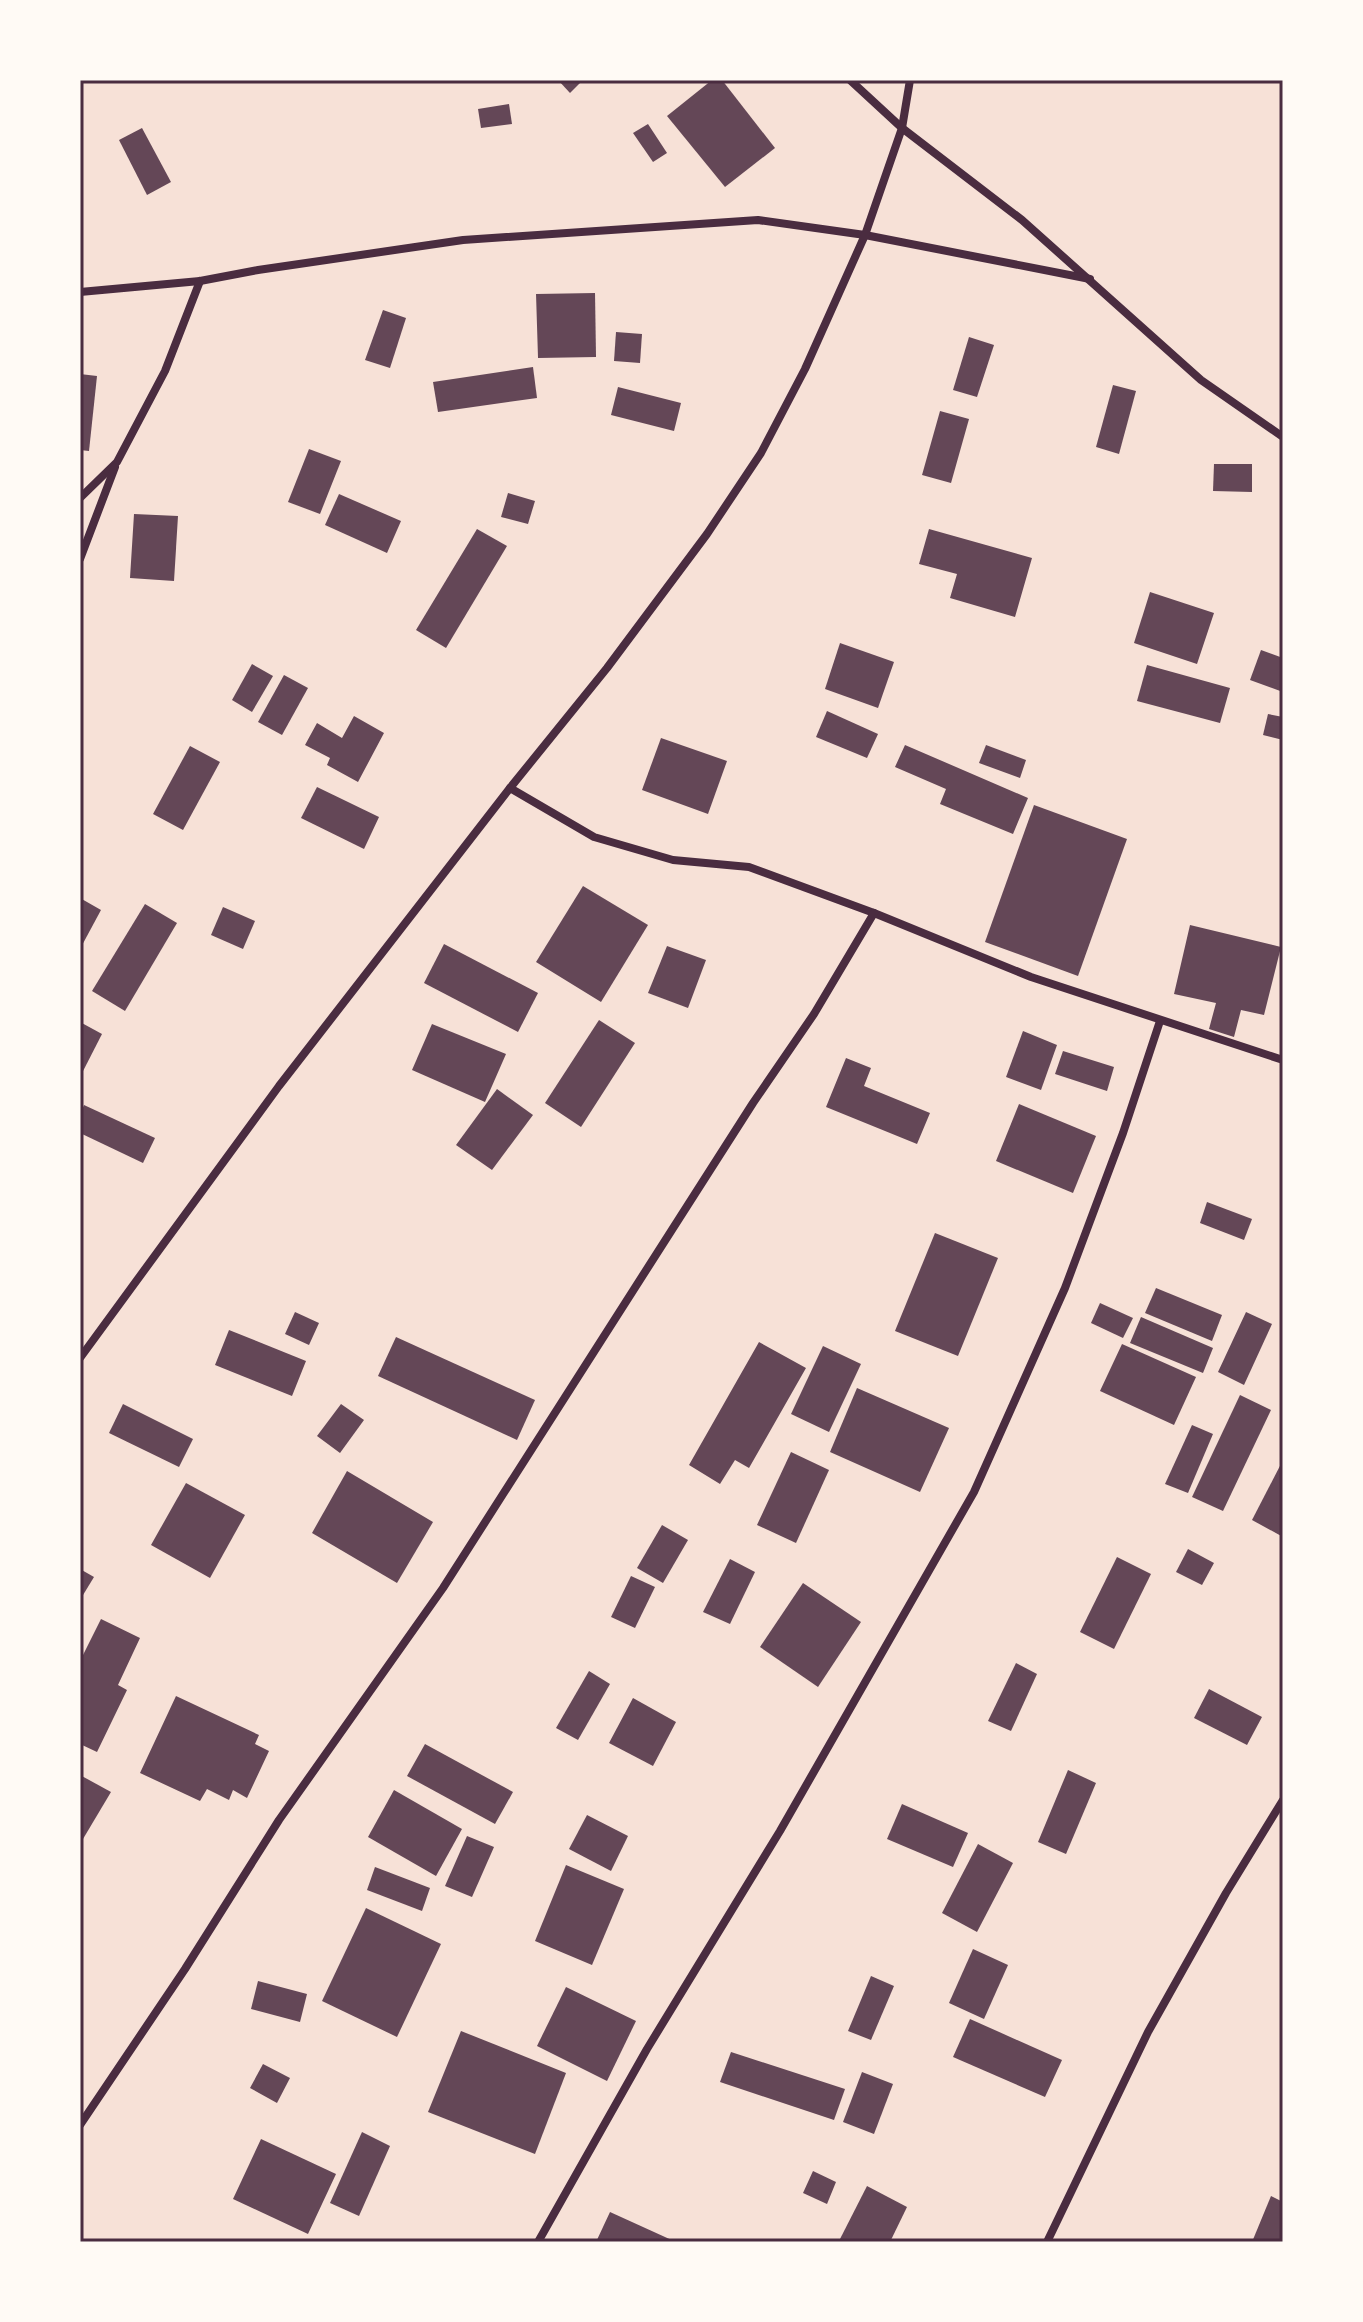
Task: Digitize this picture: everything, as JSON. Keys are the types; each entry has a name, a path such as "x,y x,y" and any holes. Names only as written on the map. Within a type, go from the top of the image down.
{"street":[{"path":"850,80 902,128 1022,220 1201,380 1283,437"},
{"path":"80,1358 279,1086 625,644 707,534 761,453 805,369 865,235 902,128 910,80"},
{"path":"80,292 200,281 463,240 758,220 865,235 1090,279"},
{"path":"80,559 117,462 165,371 200,281"},
{"path":"80,498 117,462"},
{"path":"510,788 594,837 673,860 749,867 874,913 1031,977 1283,1060"},
{"path":"80,2125 185,1969 279,1820 443,1588 753,1103 814,1014 874,913"},
{"path":"538,2242 647,2049 788,1817 974,1492 1065,1288 1123,1133 1160,1021"},
{"path":"1047,2242 1148,2032 1226,1893 1283,1800"}],"building":[{"path":"558,80 583,80 570,93"},
{"path":"712,80 722,80 775,148 725,187 667,116"},
{"path":"509,104 512,124 481,128 478,109"},
{"path":"648,124 667,153 653,162 633,133"},
{"path":"142,128 171,182 147,195 119,140"},
{"path":"595,293 596,357 538,358 536,294"},
{"path":"383,310 406,318 390,368 365,360"},
{"path":"616,332 642,334 640,363 614,361"},
{"path":"969,337 994,345 977,397 953,390"},
{"path":"533,367 537,398 438,412 433,382"},
{"path":"80,374 97,376 89,451 80,450"},
{"path":"1113,385 1136,391 1119,454 1096,447"},
{"path":"618,387 681,403 674,431 611,415"},
{"path":"940,411 969,419 951,483 922,475"},
{"path":"309,449 341,461 320,514 288,502"},
{"path":"1214,464 1252,464 1252,492 1213,491"},
{"path":"508,493 535,501 528,524 501,517"},
{"path":"339,494 401,521 387,553 325,525"},
{"path":"134,514 178,516 174,581 130,578"},
{"path":"477,529 507,546 446,648 416,630"},
{"path":"929,529 1032,558 1015,617 950,598 957,574 919,564"},
{"path":"1150,592 1214,613 1197,664 1134,643"},
{"path":"840,643 894,662 878,708 825,689"},
{"path":"1261,650 1283,658 1283,692 1250,680"},
{"path":"252,664 273,676 252,712 232,700"},
{"path":"1147,665 1230,688 1220,723 1137,701"},
{"path":"284,675 308,688 282,735 258,722"},
{"path":"827,711 878,734 867,758 816,737"},
{"path":"1268,714 1283,717 1283,740 1263,735"},
{"path":"354,716 384,733 358,782 327,765 330,758 305,745 317,723 342,738"},
{"path":"661,738 727,761 708,814 642,790"},
{"path":"905,745 1028,798 1013,834 940,804 946,789 895,767"},
{"path":"986,745 1026,760 1020,778 979,763"},
{"path":"190,746 220,762 183,830 153,814"},
{"path":"317,787 379,817 364,849 301,818"},
{"path":"1034,805 1127,839 1078,976 985,942"},
{"path":"583,886 648,925 601,1002 536,962"},
{"path":"80,898 101,910 80,949"},
{"path":"145,904 177,923 125,1011 92,991"},
{"path":"223,907 255,921 243,949 211,935"},
{"path":"1190,925 1281,947 1264,1015 1241,1010 1234,1037 1209,1029 1216,1003 1174,994"},
{"path":"444,944 538,993 518,1032 424,983"},
{"path":"667,946 706,960 688,1008 648,993"},
{"path":"599,1020 635,1043 581,1127 545,1103"},
{"path":"80,1022 102,1034 80,1077"},
{"path":"432,1024 506,1054 485,1102 412,1070"},
{"path":"1023,1031 1057,1045 1041,1090 1006,1077"},
{"path":"1063,1051 1114,1067 1107,1091 1055,1074"},
{"path":"846,1058 871,1068 864,1086 930,1113 917,1144 826,1107"},
{"path":"497,1089 533,1115 492,1170 456,1145"},
{"path":"1019,1104 1096,1136 1073,1193 996,1161"},
{"path":"84,1105 155,1138 143,1163 80,1133 80,1115"},
{"path":"1207,1202 1252,1219 1244,1240 1200,1223"},
{"path":"935,1233 998,1258 958,1356 895,1331"},
{"path":"1156,1288 1222,1315 1212,1341 1145,1313"},
{"path":"1100,1303 1133,1318 1123,1338 1091,1323"},
{"path":"295,1312 319,1323 309,1345 285,1334"},
{"path":"1246,1312 1272,1324 1244,1385 1218,1372"},
{"path":"1141,1317 1213,1348 1203,1373 1130,1343"},
{"path":"229,1330 306,1361 292,1396 215,1365"},
{"path":"396,1337 535,1400 517,1440 378,1376"},
{"path":"759,1342 806,1368 749,1468 735,1460 720,1484 689,1465"},
{"path":"1122,1344 1196,1377 1174,1425 1100,1391"},
{"path":"823,1346 861,1364 829,1432 791,1414"},
{"path":"857,1388 949,1428 920,1492 830,1452"},
{"path":"1240,1395 1271,1410 1223,1511 1192,1497"},
{"path":"123,1404 193,1439 179,1467 109,1433"},
{"path":"341,1404 364,1420 340,1453 317,1436"},
{"path":"1192,1425 1213,1434 1188,1493 1165,1484"},
{"path":"791,1452 829,1470 796,1543 757,1525"},
{"path":"1283,1460 1283,1537 1252,1520"},
{"path":"347,1471 433,1522 397,1583 312,1533"},
{"path":"186,1483 245,1515 210,1578 151,1545"},
{"path":"662,1525 688,1540 663,1583 637,1568"},
{"path":"1188,1549 1214,1563 1202,1585 1176,1572"},
{"path":"1117,1557 1151,1574 1114,1649 1080,1632"},
{"path":"730,1559 755,1572 730,1624 703,1612"},
{"path":"80,1569 94,1577 80,1600"},
{"path":"631,1576 655,1587 635,1628 611,1617"},
{"path":"803,1583 861,1622 818,1687 760,1647"},
{"path":"101,1619 140,1638 118,1685 127,1690 97,1752 80,1744 80,1661"},
{"path":"1016,1663 1037,1674 1011,1731 988,1721"},
{"path":"589,1671 610,1684 578,1740 556,1728"},
{"path":"1209,1689 1262,1717 1247,1745 1194,1718"},
{"path":"176,1696 259,1735 255,1744 269,1751 247,1798 233,1790 229,1800 207,1789 200,1801 140,1773"},
{"path":"633,1698 676,1722 653,1766 609,1743"},
{"path":"425,1744 513,1792 495,1824 407,1776"},
{"path":"1068,1770 1096,1783 1066,1854 1038,1842"},
{"path":"80,1775 111,1792 80,1844"},
{"path":"394,1790 462,1829 436,1876 368,1837"},
{"path":"902,1804 968,1833 953,1867 887,1839"},
{"path":"587,1815 628,1836 611,1871 569,1849"},
{"path":"467,1836 494,1847 472,1897 445,1886"},
{"path":"978,1844 1013,1863 977,1932 942,1913"},
{"path":"566,1865 624,1889 592,1965 535,1941"},
{"path":"375,1867 430,1888 422,1911 367,1890"},
{"path":"366,1908 441,1944 397,2037 322,2001"},
{"path":"973,1949 1008,1965 984,2019 949,2003"},
{"path":"871,1976 894,1986 871,2040 848,2031"},
{"path":"258,1981 307,1994 300,2022 251,2009"},
{"path":"566,1987 636,2021 607,2081 537,2046"},
{"path":"970,2019 1062,2060 1045,2097 953,2057"},
{"path":"461,2031 566,2073 535,2154 428,2112"},
{"path":"731,2052 845,2089 834,2120 720,2082"},
{"path":"263,2064 290,2078 277,2103 250,2088"},
{"path":"862,2072 893,2084 874,2134 843,2122"},
{"path":"362,2132 390,2146 359,2216 330,2203"},
{"path":"261,2139 336,2174 308,2234 233,2199"},
{"path":"813,2171 836,2182 827,2204 803,2193"},
{"path":"867,2186 907,2207 890,2242 847,2242 840,2239"},
{"path":"1271,2196 1283,2202 1283,2242 1252,2242"},
{"path":"610,2212 676,2242 596,2242"}]}
